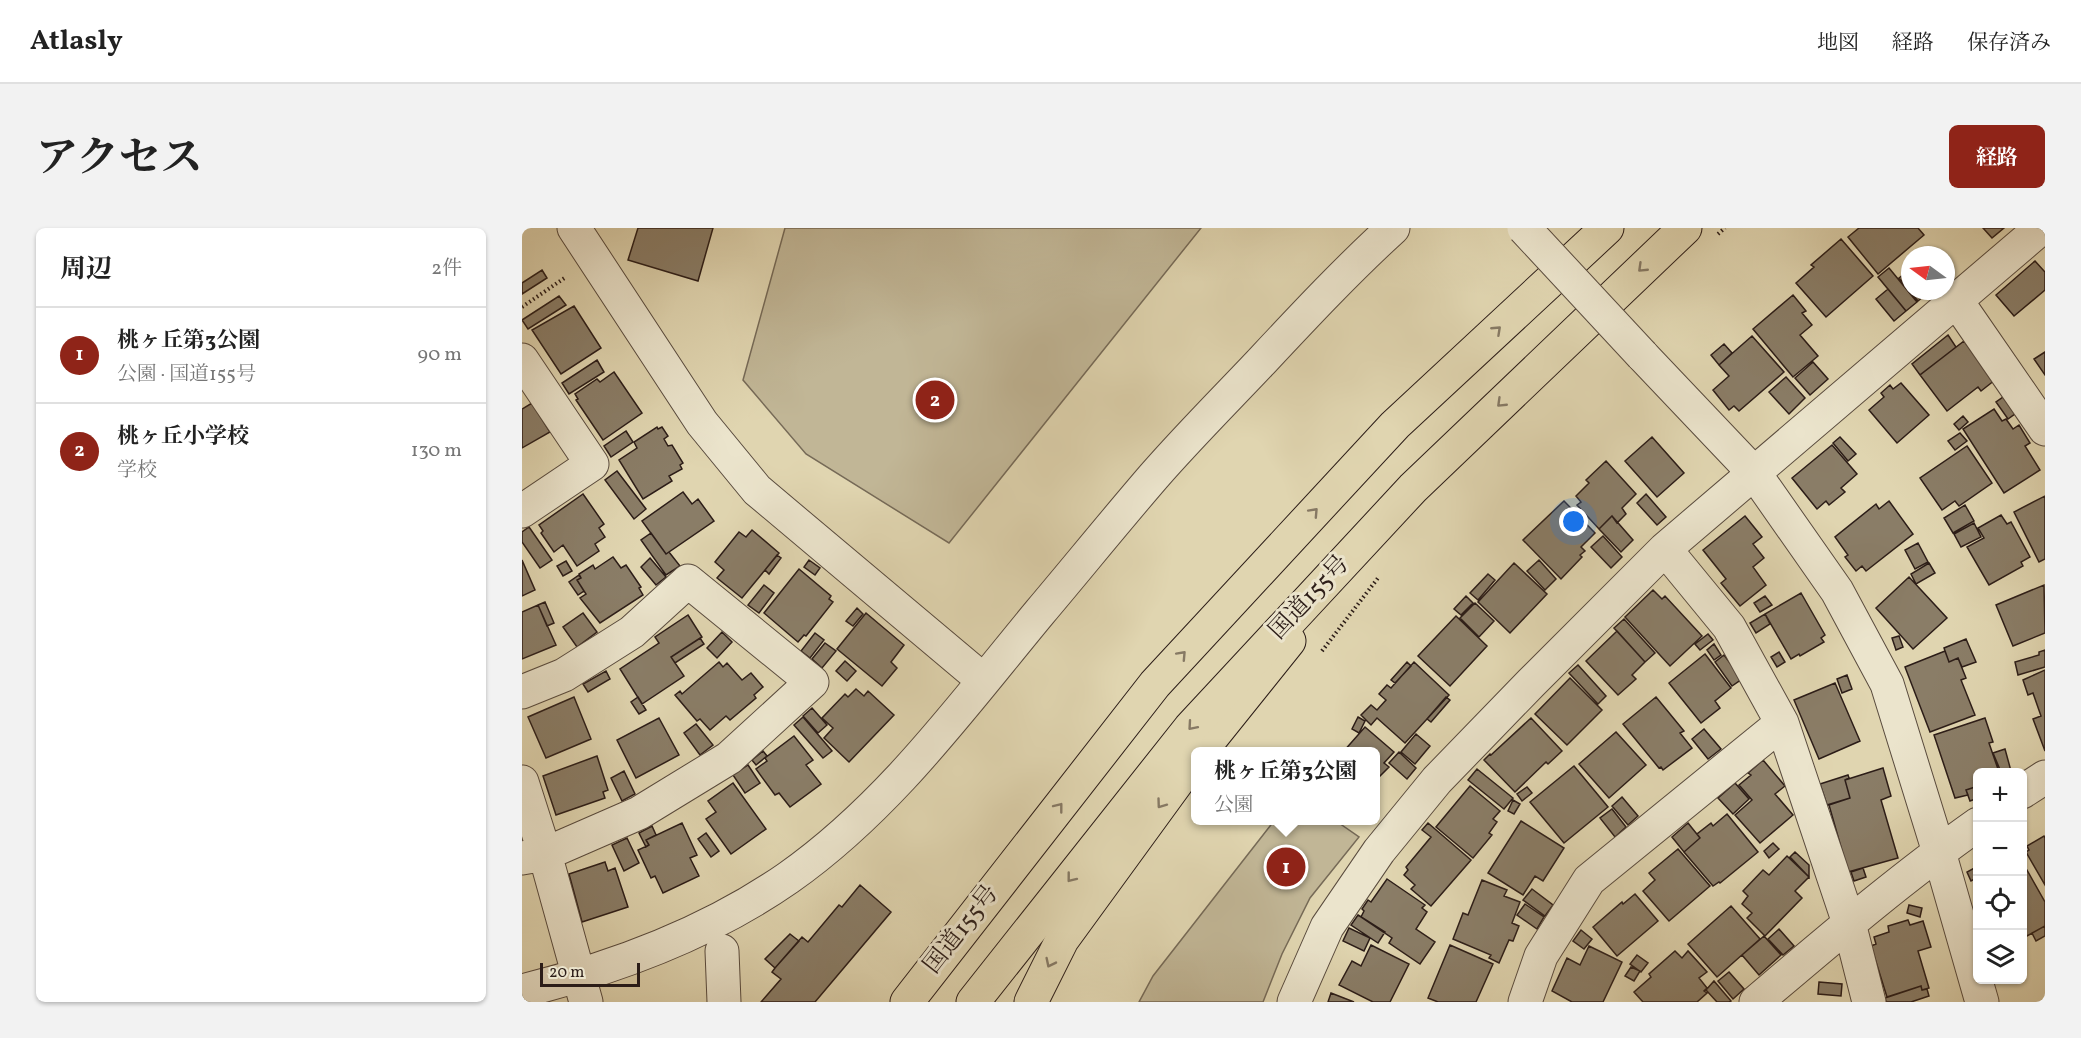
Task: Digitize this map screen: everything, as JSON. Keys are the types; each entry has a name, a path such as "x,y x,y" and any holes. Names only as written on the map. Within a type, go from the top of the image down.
{"main road":[{"name":"国道155号","path":"907,1002 1155,684 1395,425 1607,228"},
{"name":"国道155号","path":"973,1002 1190,728 1413,488 1685,228"},
{"path":"1204,747 1413,488"},
{"path":"1031,1002 1062,940 1191,763"}],"street":[{"path":"574,228 702,423 757,490 983,680"},
{"path":"522,991 582,989 748,904 789,877 837,839 881,799 923,754 1156,474 1344,273 1393,228"},
{"path":"1524,228 1755,474 1838,591 1887,684 1982,1002"},
{"path":"1294,1002 1327,927 1379,851 1437,780 1665,549 2042,228"},
{"path":"1956,300 2045,429"},
{"path":"522,360 592,464 522,511"},
{"path":"1665,549 1729,627 1782,723 1849,923 1869,1002"},
{"path":"522,693 564,675 632,632 687,581 812,682 729,758 639,813 534,856"},
{"path":"1525,1002 1541,956 1589,880 1782,723"},
{"path":"2027,789 2045,777"},
{"path":"522,782 534,856 582,989"},
{"path":"1756,1002 1849,923 1973,827"},
{"path":"722,951 724,1002"}],"path":[{"path":"1716,235 1725,228"},
{"path":"522,307 594,257"},
{"path":"1315,660 1379,578"}],"shaded area":[{"path":"785,228 1201,228 949,543 806,454 743,380"},
{"path":"1271,825 1342,825 1359,837 1310,898 1282,954 1263,1002 1139,1002 1153,976"}],"building":[{"path":"638,228 713,228 698,281 628,260"},
{"path":"1859,228 1918,228 1924,235 1911,246 1901,246 1901,254 1878,274 1848,237"},
{"path":"1983,228 2004,228 1992,238"},
{"path":"1841,239 1873,276 1826,317 1796,283 1814,267 1811,265"},
{"path":"2035,261 2045,272 2045,290 2014,316 1996,295"},
{"path":"1889,268 1901,283 1901,300 1917,302 1906,311 1878,277"},
{"path":"542,270 547,278 522,294 522,283"},
{"path":"1888,289 1906,311 1894,321 1876,299"},
{"path":"1793,295 1806,311 1802,313 1812,325 1800,335 1818,356 1793,377 1753,329"},
{"path":"559,296 566,305 528,329 522,320"},
{"path":"574,306 601,348 561,374 532,330"},
{"path":"1948,335 1956,347 1920,375 1912,364"},
{"path":"1752,336 1784,372 1739,411 1734,406 1729,410 1713,390 1729,376 1719,365"},
{"path":"1964,341 1995,380 1981,391 1978,387 1947,411 1920,375"},
{"path":"1724,344 1732,353 1719,365 1711,355"},
{"path":"2045,352 2045,375 2034,359"},
{"path":"597,360 604,372 569,394 562,383"},
{"path":"1813,362 1828,379 1810,395 1795,378"},
{"path":"614,372 642,413 603,440 576,400 578,399 575,394 597,379 600,382"},
{"path":"1786,377 1805,398 1789,414 1769,392"},
{"path":"1901,383 1929,415 1897,443 1869,410 1884,397 1881,393 1890,385 1893,389"},
{"path":"2006,395 2019,411 2008,419 1996,402"},
{"path":"532,403 550,432 522,448 522,409"},
{"path":"1994,409 2002,421 2006,419 2013,429 2019,425 2030,443 2025,446 2040,470 2004,493 1963,429"},
{"path":"1963,416 1968,422 1959,430 1954,424"},
{"path":"657,427 658,429 662,427 668,436 664,439 668,446 672,445 683,463 680,465 682,469 669,476 672,481 643,499 619,460 637,448 634,442"},
{"path":"626,431 633,442 611,457 604,446"},
{"path":"1960,433 1967,441 1955,450 1948,441"},
{"path":"1652,437 1684,473 1657,497 1625,461"},
{"path":"1840,437 1856,454 1848,461 1833,443"},
{"path":"1832,445 1857,474 1841,488 1845,492 1829,505 1826,501 1817,509 1792,478"},
{"path":"1967,446 1992,483 1959,506 1955,501 1942,510 1920,478"},
{"path":"1606,461 1636,494 1622,508 1626,514 1617,523 1612,516 1599,529 1577,505 1581,502 1576,496 1589,483 1586,480"},
{"path":"617,471 646,509 634,519 605,480"},
{"path":"683,492 692,504 698,499 714,521 666,554 642,521"},
{"path":"583,494 604,524 599,528 605,537 595,544 599,551 577,566 563,545 554,552 541,533 543,531 539,525"},
{"path":"1646,494 1666,517 1657,525 1637,503"},
{"path":"2045,496 2045,559 2039,562 2014,512"},
{"path":"1564,501 1595,533 1581,547 1585,551 1580,555 1582,557 1561,579 1523,540"},
{"path":"1889,501 1913,534 1866,571 1862,566 1856,571 1845,557 1848,555 1835,537 1876,504 1879,509"},
{"path":"1965,505 1974,521 1953,533 1944,518"},
{"path":"2001,515 2007,524 2011,522 2030,557 2021,562 2023,566 1989,585 1967,547 1984,538 1978,528"},
{"path":"1612,516 1633,540 1621,552 1599,529"},
{"path":"1745,516 1762,537 1753,544 1764,558 1753,567 1766,585 1740,606 1721,583 1726,579 1703,550"},
{"path":"1974,523 1981,537 1961,547 1954,534"},
{"path":"529,527 552,560 540,568 522,542 522,532"},
{"path":"752,530 779,553 742,598 717,578 724,570 715,562 739,532 746,537"},
{"path":"651,533 666,554 669,552 680,566 666,575 641,540"},
{"path":"1603,536 1622,557 1611,568 1591,547"},
{"path":"1918,543 1928,562 1915,569 1905,550"},
{"path":"777,555 781,558 769,574 765,570"},
{"path":"613,557 621,568 626,565 641,587 639,588 643,595 600,623 580,598 586,594 577,580 581,578 579,574 593,565 595,569"},
{"path":"650,558 666,577 656,585 641,567"},
{"path":"522,560 535,590 522,596"},
{"path":"809,560 820,568 815,575 804,567"},
{"path":"1539,560 1556,579 1545,590 1527,571"},
{"path":"566,561 572,571 563,576 557,566"},
{"path":"1514,563 1547,594 1510,633 1478,602"},
{"path":"1929,563 1935,573 1916,584 1911,574"},
{"path":"799,569 831,596 829,599 833,602 806,636 804,635 798,642 764,613"},
{"path":"1488,574 1495,580 1478,600 1470,593"},
{"path":"579,575 581,578 577,580 584,591 578,595 569,582"},
{"path":"1909,577 1947,618 1913,649 1876,608"},
{"path":"764,585 774,593 759,613 748,605"},
{"path":"2044,585 2045,633 2013,646 1996,605"},
{"path":"1653,590 1662,599 1665,596 1702,636 1670,666 1625,617"},
{"path":"1801,593 1825,635 1821,638 1824,642 1791,659 1765,614"},
{"path":"1466,596 1473,603 1461,615 1454,609"},
{"path":"1765,596 1772,605 1760,612 1754,603"},
{"path":"545,602 554,623 547,626 538,605"},
{"path":"1475,603 1494,621 1479,637 1460,618"},
{"path":"538,605 556,645 522,659 522,612"},
{"path":"857,608 863,614 853,626 846,621"},
{"path":"583,613 597,632 577,647 563,627"},
{"path":"866,613 904,645 891,662 897,668 882,686 837,649"},
{"path":"1765,614 1770,624 1756,633 1750,623"},
{"path":"688,615 702,637 671,657 684,676 642,704 620,669 659,643 655,637"},
{"path":"1456,616 1487,646 1450,686 1418,656"},
{"path":"1624,619 1655,653 1645,662 1614,628"},
{"path":"1617,631 1645,662 1632,675 1636,679 1618,695 1586,661"},
{"path":"722,632 732,642 717,658 707,648"},
{"path":"815,633 824,640 810,658 801,651"},
{"path":"1708,634 1713,640 1700,650 1695,644"},
{"path":"1899,636 1903,647 1896,650 1892,638"},
{"path":"700,638 704,644 675,663 671,657"},
{"path":"1966,639 1976,662 1962,667 1958,658 1949,662 1944,648"},
{"path":"825,643 836,651 822,668 812,659"},
{"path":"1714,644 1721,655 1714,660 1707,650"},
{"path":"2045,650 2045,667 2018,675 2015,662 2039,655 2039,652"},
{"path":"1945,651 1949,662 1958,658 1966,678 1961,680 1975,715 1930,732 1905,667"},
{"path":"1779,652 1785,662 1777,667 1771,657"},
{"path":"1705,654 1731,688 1715,701 1720,708 1701,723 1669,683"},
{"path":"1724,655 1742,679 1732,686 1715,662"},
{"path":"845,661 856,671 847,681 836,671"},
{"path":"719,662 723,667 727,663 742,680 751,673 763,687 754,695 756,698 730,720 726,716 710,730 700,719 697,721 675,695 680,691 682,694"},
{"path":"1407,662 1411,666 1395,683 1391,680"},
{"path":"1414,662 1449,695 1405,743 1377,718 1371,725 1361,715 1371,705 1377,710 1386,700 1379,694 1387,685 1391,688"},
{"path":"1578,665 1606,696 1598,704 1569,673"},
{"path":"2045,670 2045,751 2033,719 2041,716 2033,693 2028,695 2023,680"},
{"path":"606,671 610,679 588,692 583,684"},
{"path":"1847,675 1852,689 1842,693 1837,679"},
{"path":"1570,678 1602,710 1567,745 1535,714"},
{"path":"1835,683 1860,741 1819,759 1794,700"},
{"path":"856,689 864,696 868,691 894,715 849,762 824,738 833,728 822,718 845,694 848,697"},
{"path":"574,697 591,739 546,758 528,717"},
{"path":"638,697 646,710 639,714 631,702"},
{"path":"1446,697 1450,700 1431,722 1427,719"},
{"path":"1656,697 1684,731 1680,733 1692,748 1663,770 1623,724"},
{"path":"812,708 827,725 818,733 803,716"},
{"path":"803,717 832,751 823,758 794,725"},
{"path":"1358,717 1365,721 1359,733 1352,729"},
{"path":"659,718 679,755 636,778 617,740"},
{"path":"1531,718 1562,751 1548,764 1546,762 1515,792 1484,760"},
{"path":"1985,718 1993,742 1989,743 1998,768 1973,768 1973,788 1966,790 1968,795 1955,798 1934,735"},
{"path":"696,724 713,745 700,755 684,733"},
{"path":"1365,727 1394,752 1384,763 1389,767 1380,776 1380,747 1347,747"},
{"path":"1704,729 1721,749 1708,759 1692,739"},
{"path":"1616,732 1646,765 1609,798 1579,764"},
{"path":"1416,734 1430,746 1415,764 1401,752"},
{"path":"794,736 813,760 806,765 821,784 790,807 779,793 775,795 756,769 767,761 765,758"},
{"path":"2005,749 2010,768 1999,768 1993,753"},
{"path":"763,751 767,756 756,765 752,760"},
{"path":"1399,752 1416,768 1407,779 1389,763"},
{"path":"597,756 608,790 603,792 605,798 556,815 543,776"},
{"path":"1763,760 1785,786 1775,794 1793,815 1760,843 1735,815 1752,800 1739,785 1751,775 1748,773"},
{"path":"748,765 760,783 745,793 733,775"},
{"path":"1574,766 1608,807 1564,843 1530,802"},
{"path":"1883,768 1891,796 1881,800 1898,858 1848,872 1829,805 1850,798 1845,780"},
{"path":"1477,769 1513,798 1504,809 1468,780"},
{"path":"624,771 635,794 622,801 611,778"},
{"path":"1848,775 1849,778 1845,780 1850,798 1827,805 1820,784"},
{"path":"733,783 766,829 731,854 706,819 716,812 708,801"},
{"path":"1735,783 1749,799 1733,814 1718,798"},
{"path":"1470,786 1500,811 1493,819 1497,822 1489,833 1492,835 1473,858 1436,827"},
{"path":"1527,787 1532,793 1522,801 1517,794"},
{"path":"1973,788 1973,800 1970,801 1966,790"},
{"path":"1622,797 1638,816 1628,825 1612,806"},
{"path":"1513,800 1520,804 1514,814 1508,811"},
{"path":"1612,809 1626,827 1615,837 1600,818"},
{"path":"1727,814 1758,852 1720,883 1713,886 1684,852 1700,838 1697,834 1711,823 1713,826"},
{"path":"1521,821 1564,848 1543,881 1535,876 1523,895 1488,873"},
{"path":"682,823 697,855 690,858 699,876 663,893 655,876 651,878 638,850 649,845 646,840"},
{"path":"1428,823 1471,860 1431,906 1411,889 1415,885 1404,875 1408,870 1406,867 1431,837 1422,830"},
{"path":"1688,823 1700,838 1684,852 1672,837"},
{"path":"652,826 656,835 646,840 649,845 646,847 639,833"},
{"path":"706,833 719,851 711,857 698,839"},
{"path":"2044,836 2045,885 2027,854 2029,850 2027,846"},
{"path":"627,838 639,863 624,871 612,845"},
{"path":"1773,843 1779,849 1769,858 1764,851"},
{"path":"1678,849 1710,886 1669,921 1643,891 1655,880 1649,873"},
{"path":"1795,852 1809,865 1809,877 1790,857"},
{"path":"1787,856 1809,877 1795,891 1802,898 1765,936 1747,918 1752,913 1742,904 1748,896 1743,891 1763,870 1769,875"},
{"path":"605,862 608,871 615,868 628,907 582,922 569,874"},
{"path":"1863,868 1866,877 1854,881 1851,872"},
{"path":"1973,869 1973,880 1971,881 1967,872"},
{"path":"2027,870 2045,902 2045,926 2027,936"},
{"path":"1387,879 1425,905 1422,908 1427,912 1416,929 1435,942 1420,964 1389,943 1392,938 1361,917 1364,911 1362,909 1368,900 1371,902"},
{"path":"1482,880 1507,890 1504,896 1520,902 1512,923 1519,926 1513,941 1509,940 1499,963 1489,958 1491,955 1453,939 1463,913 1468,915"},
{"path":"860,885 891,912 815,1002 761,1002 781,979 772,972 775,968 802,937 808,942 839,905 842,907"},
{"path":"1532,889 1553,905 1545,916 1523,900"},
{"path":"1635,894 1658,921 1617,956 1593,927"},
{"path":"1525,904 1544,917 1537,929 1517,915"},
{"path":"1909,905 1922,908 1920,917 1907,913"},
{"path":"1731,906 1760,939 1717,977 1688,944"},
{"path":"1358,915 1385,932 1378,943 1351,925"},
{"path":"1908,920 1910,925 1923,921 1931,947 1918,951 1929,988 1922,990 1921,986 1887,997 1871,946 1876,944 1874,937 1889,932 1888,926"},
{"path":"2045,926 2045,936 2036,941 2032,933"},
{"path":"1349,928 1370,938 1364,951 1343,941"},
{"path":"1779,929 1794,946 1783,955 1768,939"},
{"path":"1581,930 1592,939 1584,949 1573,941"},
{"path":"790,934 799,941 775,968 765,959"},
{"path":"1764,936 1781,955 1759,975 1742,955"},
{"path":"1371,945 1409,964 1390,1002 1373,1002 1339,985 1352,961 1361,966"},
{"path":"1450,945 1493,964 1476,1002 1438,1002 1428,998"},
{"path":"1589,946 1622,962 1603,1002 1572,1002 1552,991 1567,958 1580,965"},
{"path":"1675,951 1682,958 1688,951 1707,972 1699,978 1707,988 1704,991 1707,993 1697,1002 1643,1002 1634,992 1651,977 1649,974"},
{"path":"1637,955 1648,963 1641,972 1630,964"},
{"path":"1631,967 1640,971 1634,981 1625,976"},
{"path":"1729,972 1744,989 1733,999 1718,981"},
{"path":"1714,981 1731,1001 1717,1002 1706,990"},
{"path":"1819,982 1842,984 1841,996 1818,994"},
{"path":"1921,986 1922,990 1927,989 1929,996 1911,1002 1886,1002 1885,998"},
{"path":"1331,993 1354,1002 1328,1002"}],"place":[{"name":"桃ヶ丘小学校","path":"935,400"},
{"name":"桃ヶ丘第3公園","path":"1286,867"}]}
